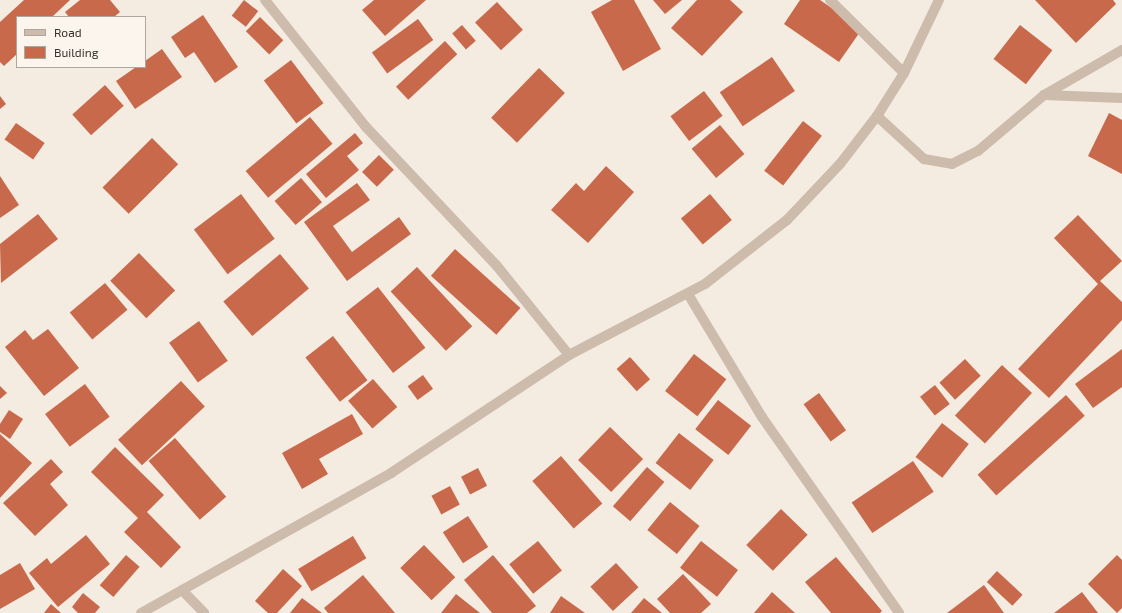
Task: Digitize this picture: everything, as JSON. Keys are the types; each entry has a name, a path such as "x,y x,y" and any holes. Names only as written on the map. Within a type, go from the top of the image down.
{"street":[{"path":"265,0 366,127 497,266 569,355"},
{"path":"830,0 904,73"},
{"path":"141,613 391,474 569,355 688,294 787,220 840,164 878,116 904,73 939,0"},
{"path":"878,116 924,159 952,164 978,151 1044,95 1122,50"},
{"path":"1044,95 1122,98"},
{"path":"688,294 762,417 899,613"},
{"path":"182,590 204,613"}],"building":[{"path":"24,0 70,0 53,16 16,16 16,55 4,66 0,62 0,22"},
{"path":"80,0 110,0 120,12 115,16 68,16 65,12"},
{"path":"244,0 258,11 246,27 232,16"},
{"path":"374,0 426,0 385,36 362,10"},
{"path":"612,0 634,0 661,49 623,71 591,12"},
{"path":"653,0 682,0 665,14"},
{"path":"697,0 730,0 743,12 702,56 671,28"},
{"path":"800,0 820,0 862,29 839,62 784,24"},
{"path":"1035,0 1113,0 1116,4 1076,43"},
{"path":"497,2 523,30 501,50 475,22"},
{"path":"203,15 238,67 215,83 194,52 185,58 171,37"},
{"path":"260,17 283,40 269,54 246,31"},
{"path":"418,19 433,40 387,74 372,53"},
{"path":"462,25 476,41 466,49 452,34"},
{"path":"1020,25 1052,50 1026,84 994,59"},
{"path":"445,41 457,54 408,100 396,87"},
{"path":"162,49 182,77 135,109 116,81 135,68 146,68 146,60"},
{"path":"772,57 795,91 743,126 720,92"},
{"path":"291,60 323,103 296,124 264,80"},
{"path":"539,68 565,93 517,143 491,118"},
{"path":"105,85 124,106 91,135 72,114"},
{"path":"704,91 723,116 689,141 670,116"},
{"path":"0,96 6,104 0,109"},
{"path":"1109,113 1122,120 1122,174 1088,156"},
{"path":"310,117 332,144 268,198 246,171"},
{"path":"803,121 822,136 783,185 764,171"},
{"path":"16,123 45,143 33,159 5,139"},
{"path":"720,125 744,154 716,178 692,149"},
{"path":"355,133 363,143 347,156 359,170 326,198 306,174"},
{"path":"152,138 178,164 129,214 103,187"},
{"path":"379,155 394,170 377,187 362,172"},
{"path":"606,166 634,192 588,243 551,210 576,183 584,191"},
{"path":"0,176 19,205 0,218"},
{"path":"301,178 322,202 296,225 275,201"},
{"path":"357,183 370,200 333,226 352,252 399,217 411,234 347,281 304,222"},
{"path":"241,194 275,239 228,274 194,230"},
{"path":"710,194 732,220 703,244 681,218"},
{"path":"38,214 58,239 1,283 0,244"},
{"path":"1078,215 1122,261 1100,281 1122,302 1122,320 1049,398 1018,369 1098,284 1054,238"},
{"path":"455,249 520,308 496,335 431,276"},
{"path":"139,253 175,290 146,318 110,281"},
{"path":"280,254 309,288 252,336 223,302"},
{"path":"417,267 472,326 446,351 391,292"},
{"path":"105,283 127,310 92,339 70,313"},
{"path":"378,287 425,348 393,373 346,312"},
{"path":"199,321 228,361 198,382 169,343"},
{"path":"48,329 79,368 44,396 5,347 25,330 33,340"},
{"path":"333,336 367,380 340,402 305,358"},
{"path":"1122,349 1122,387 1093,408 1075,384"},
{"path":"694,354 726,379 697,416 665,391"},
{"path":"630,357 650,379 637,391 617,369"},
{"path":"965,359 981,376 955,400 939,383"},
{"path":"1002,365 1032,393 985,443 955,415"},
{"path":"423,375 433,389 418,400 408,386"},
{"path":"373,379 397,407 372,429 348,401"},
{"path":"181,381 205,407 142,465 118,440"},
{"path":"85,384 110,417 70,447 45,414"},
{"path":"935,385 950,404 935,416 920,397"},
{"path":"0,386 7,393 0,399"},
{"path":"819,393 846,430 831,441 804,404"},
{"path":"1066,395 1085,416 996,495 978,475"},
{"path":"718,400 751,426 728,455 695,429"},
{"path":"9,410 23,419 10,439 0,432 0,424"},
{"path":"352,414 363,434 319,459 328,474 302,489 282,453"},
{"path":"942,423 969,444 942,478 916,457"},
{"path":"610,427 643,459 611,492 578,460"},
{"path":"679,433 714,460 690,490 656,463"},
{"path":"0,434 32,463 0,498"},
{"path":"175,438 226,497 200,520 149,461"},
{"path":"115,447 164,495 147,512 181,547 161,568 124,532 138,518 91,472"},
{"path":"561,456 602,504 574,528 532,481"},
{"path":"51,459 63,472 50,484 68,505 35,536 3,503"},
{"path":"913,461 934,492 872,533 852,502"},
{"path":"647,467 664,482 630,521 613,506"},
{"path":"478,468 487,486 470,494 461,477"},
{"path":"450,486 460,505 441,514 431,496"},
{"path":"670,502 700,526 677,554 647,530"},
{"path":"781,509 808,535 773,571 746,545"},
{"path":"468,516 488,547 463,563 443,532"},
{"path":"86,535 110,564 58,607 29,573 47,558 51,564"},
{"path":"353,536 366,558 312,591 298,569"},
{"path":"538,541 562,571 533,594 509,564"},
{"path":"701,541 738,570 717,597 680,568"},
{"path":"424,545 455,577 432,600 400,568"},
{"path":"126,555 140,567 113,597 100,585"},
{"path":"493,555 536,606 527,613 492,613 464,580"},
{"path":"1117,555 1122,560 1122,608 1117,613 1088,584"},
{"path":"836,557 882,611 880,613 831,613 805,582"},
{"path":"20,563 35,589 0,609 0,575"},
{"path":"616,563 639,587 613,611 590,587"},
{"path":"283,569 302,586 277,613 268,613 255,601"},
{"path":"997,571 1023,595 1012,606 987,582"},
{"path":"683,574 711,604 701,613 670,613 657,599"},
{"path":"363,575 395,613 328,613 324,608"},
{"path":"984,585 1004,613 947,613"},
{"path":"772,592 795,613 754,613"},
{"path":"1082,592 1098,613 1054,613"},
{"path":"83,593 100,607 95,613 78,613 72,607"},
{"path":"456,594 480,613 441,613"},
{"path":"561,596 585,613 550,613"},
{"path":"302,598 322,613 290,613"},
{"path":"644,598 662,613 631,613"},
{"path":"51,604 61,613 44,613"}]}
